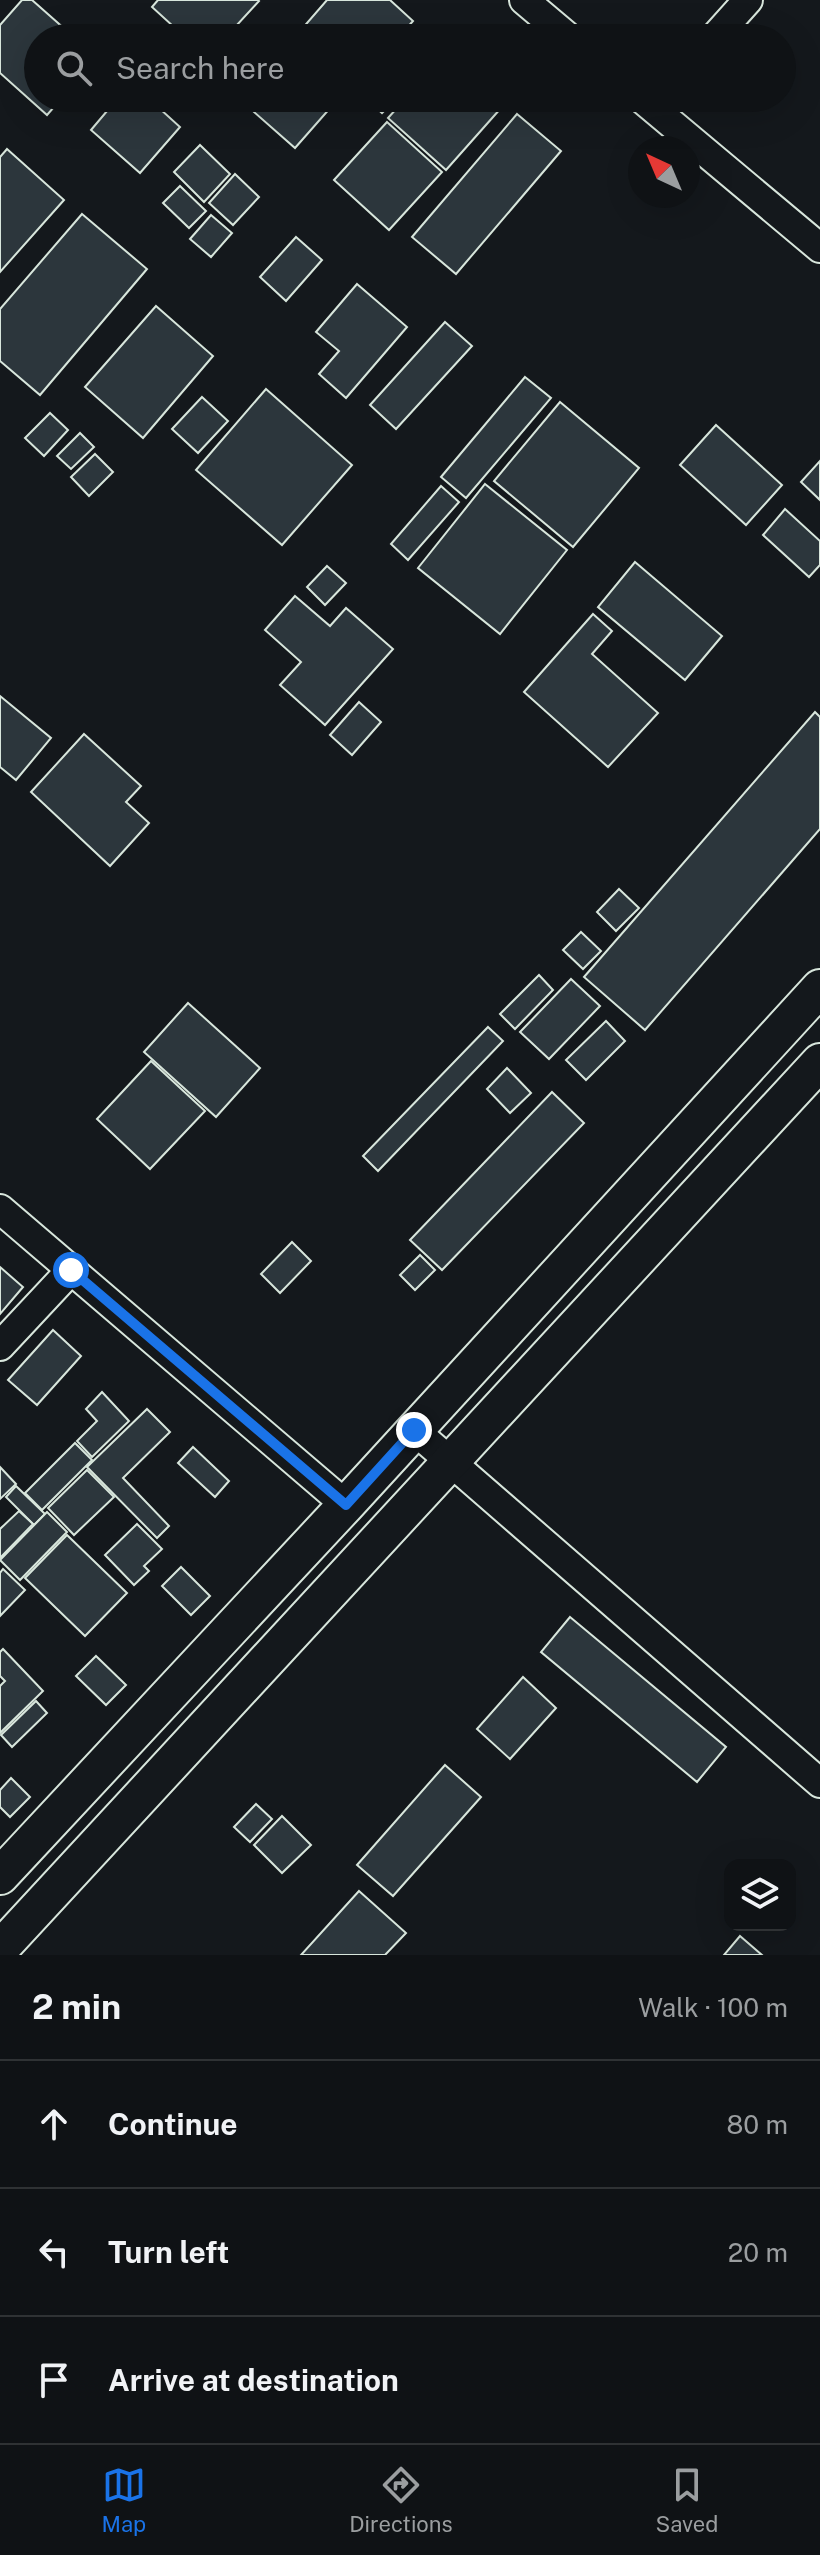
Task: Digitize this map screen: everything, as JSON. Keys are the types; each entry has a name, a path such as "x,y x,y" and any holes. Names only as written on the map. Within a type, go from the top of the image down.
{"street":[{"path":"524,0 552,24"},
{"path":"727,24 748,0"},
{"path":"664,112 820,248"},
{"path":"0,1876 346,1505 820,988"},
{"path":"0,1949 820,1062"},
{"path":"0,1209 346,1505"},
{"path":"0,1346 71,1270"},
{"path":"414,1430 820,1783"}],"building":[{"path":"22,0 32,0 59,24 24,24 24,94 0,73 0,25"},
{"path":"158,0 259,1 238,24 171,24 152,7"},
{"path":"327,0 390,0 413,21 410,24 306,24"},
{"path":"106,112 163,112 180,127 140,173 91,130"},
{"path":"254,112 327,112 295,148"},
{"path":"393,112 497,112 446,170 388,118"},
{"path":"517,114 561,151 456,274 412,237"},
{"path":"387,122 442,172 389,230 334,180"},
{"path":"200,145 230,174 204,202 174,172"},
{"path":"7,149 64,200 0,272 0,157"},
{"path":"235,174 259,197 233,225 209,203"},
{"path":"180,186 206,211 189,228 163,203"},
{"path":"82,214 147,269 40,395 0,361 0,309"},
{"path":"211,215 232,233 211,257 190,239"},
{"path":"296,237 322,260 286,301 260,277"},
{"path":"357,284 407,327 346,398 319,374 339,351 316,332"},
{"path":"156,306 213,356 143,438 85,387"},
{"path":"445,322 472,346 396,429 370,405"},
{"path":"525,377 551,398 466,498 441,477"},
{"path":"266,389 352,465 282,545 196,470"},
{"path":"202,397 228,421 198,453 172,429"},
{"path":"560,402 639,468 573,547 494,481"},
{"path":"50,413 68,430 44,456 25,438"},
{"path":"716,425 782,485 746,525 680,465"},
{"path":"80,433 94,447 71,469 57,456"},
{"path":"95,454 113,472 89,496 71,477"},
{"path":"820,461 820,500 801,482"},
{"path":"485,484 567,550 500,634 418,568"},
{"path":"441,486 459,502 408,560 391,544"},
{"path":"785,509 820,541 820,565 809,577 763,535"},
{"path":"635,562 722,636 685,680 598,607"},
{"path":"327,566 346,583 325,605 307,587"},
{"path":"295,596 330,626 346,608 393,649 325,725 280,685 301,662 265,630"},
{"path":"593,614 612,631 592,654 658,713 608,767 524,692"},
{"path":"0,696 51,738 16,780 0,767"},
{"path":"359,702 381,722 352,755 330,735"},
{"path":"815,712 820,717 820,829 645,1030 584,977"},
{"path":"84,734 141,786 126,802 149,823 110,866 31,792"},
{"path":"619,889 639,908 616,931 597,912"},
{"path":"581,932 601,951 583,969 563,950"},
{"path":"539,975 553,990 515,1029 500,1014"},
{"path":"571,979 600,1006 549,1059 520,1032"},
{"path":"188,1003 260,1068 216,1117 144,1052"},
{"path":"606,1021 625,1041 586,1080 566,1060"},
{"path":"488,1027 503,1041 378,1171 363,1156"},
{"path":"151,1061 205,1111 150,1169 97,1119"},
{"path":"507,1068 531,1093 510,1113 487,1089"},
{"path":"552,1092 584,1123 442,1270 410,1240"},
{"path":"292,1242 311,1261 280,1293 261,1274"},
{"path":"420,1255 435,1270 415,1290 400,1275"},
{"path":"0,1267 23,1287 0,1314"},
{"path":"53,1330 81,1356 37,1405 8,1380"},
{"path":"102,1392 129,1421 92,1457 77,1441 97,1421 86,1409"},
{"path":"147,1409 170,1432 123,1478 169,1526 157,1538 87,1467"},
{"path":"75,1443 92,1460 42,1510 25,1493"},
{"path":"193,1447 229,1481 215,1497 178,1463"},
{"path":"0,1467 16,1484 0,1499"},
{"path":"87,1470 114,1497 74,1535 48,1508"},
{"path":"16,1486 45,1514 34,1525 6,1497"},
{"path":"19,1511 33,1524 0,1558 0,1529"},
{"path":"47,1512 67,1532 20,1580 0,1560"},
{"path":"137,1524 162,1549 144,1566 149,1571 134,1585 105,1555"},
{"path":"67,1535 127,1593 85,1636 25,1578"},
{"path":"181,1567 210,1596 191,1615 162,1586"},
{"path":"3,1569 25,1590 0,1616 0,1573"},
{"path":"570,1617 726,1747 697,1782 541,1652"},
{"path":"3,1649 43,1691 0,1733 0,1686 5,1681 0,1676 0,1652"},
{"path":"96,1656 126,1685 106,1705 76,1676"},
{"path":"523,1677 556,1708 510,1759 477,1729"},
{"path":"36,1701 47,1713 12,1747 1,1735"},
{"path":"445,1765 481,1797 393,1896 357,1865"},
{"path":"11,1778 30,1797 10,1817 0,1807 0,1790"},
{"path":"256,1804 272,1819 250,1842 234,1827"},
{"path":"282,1816 311,1845 282,1873 254,1845"},
{"path":"359,1891 406,1933 385,1955 301,1955"},
{"path":"740,1936 762,1955 724,1955"}],"route":[{"path":"71,1270 346,1505 414,1430"}]}
